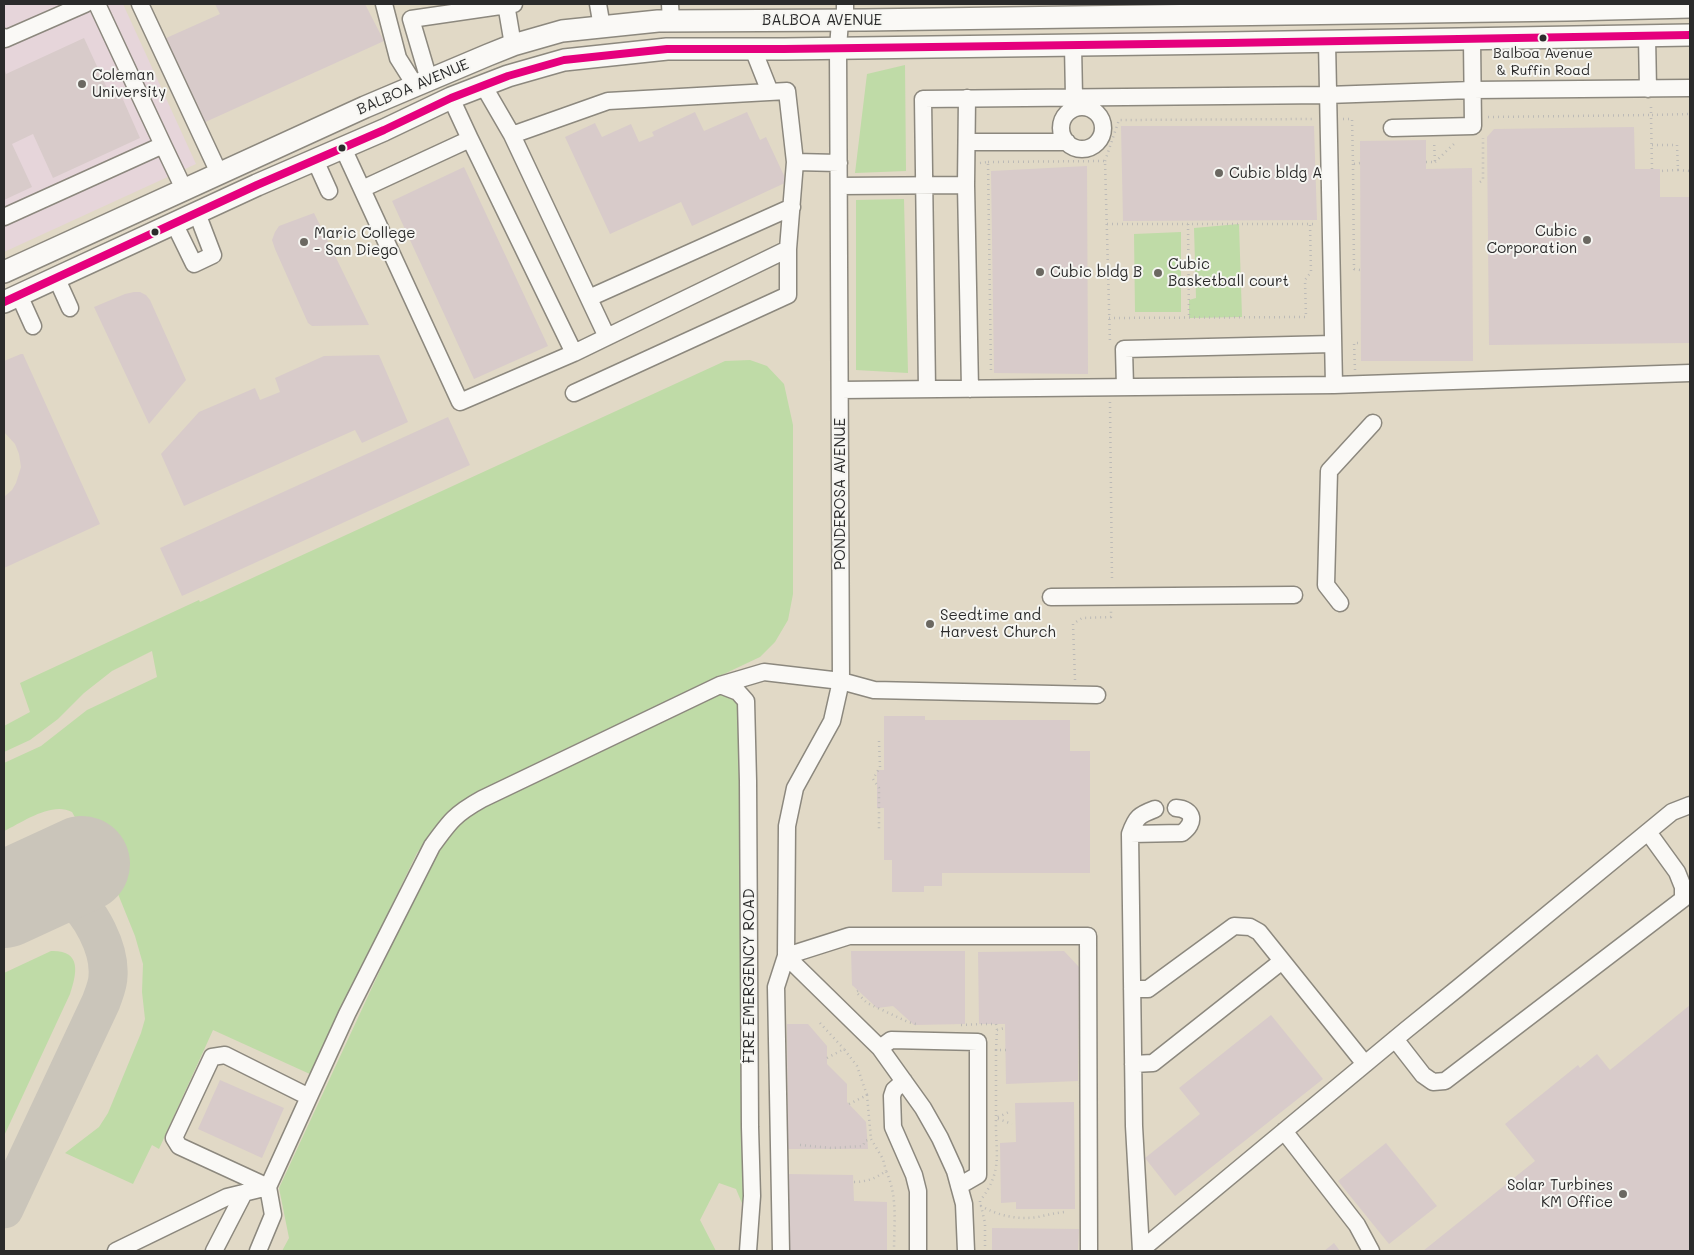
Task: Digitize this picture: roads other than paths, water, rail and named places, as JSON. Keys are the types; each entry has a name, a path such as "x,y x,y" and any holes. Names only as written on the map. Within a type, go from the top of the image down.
{"main road":[{"name":"BALBOA AVENUE","path":"4,272 202,181 422,83 513,45 562,32 658,20 670,12 843,15 946,11 1690,7"},
{"path":"1327,42 1331,9"},
{"name":"BALBOA AVENUE","path":"11,298 196,212 343,148 451,98 508,76 564,60 667,49 1327,42 1690,35"},
{"path":"202,181 217,204"}],"street":[{"path":"4,37 5,39 85,4"},
{"path":"97,4 162,145 202,181"},
{"path":"140,4 202,181"},
{"path":"384,4 398,58 422,83"},
{"path":"422,83 411,19 508,4 513,45"},
{"path":"598,4 602,27"},
{"name":"PONDEROSA AVENUE","path":"781,1251 776,988 786,956 787,826 795,788 832,721 841,681 838,48 843,15"},
{"path":"1647,36 1649,95"},
{"path":"1392,128 1472,126 1472,40"},
{"path":"1327,42 1334,385"},
{"path":"1073,45 1076,102 1063,118 1061,132 1067,142 1075,148 1089,147 1102,134 1102,120 1093,110 1076,102"},
{"path":"753,49 770,92"},
{"path":"483,85 512,135 607,337"},
{"path":"927,389 923,99 967,98 1076,102 1472,90 1649,95 1690,88"},
{"path":"512,135 608,101 787,91 795,162 788,249 788,295 574,393"},
{"path":"451,98 574,353"},
{"path":"967,98 966,185 970,389"},
{"path":"362,189 470,139"},
{"path":"967,142 1067,142"},
{"path":"4,217 162,145"},
{"path":"343,148 460,402 574,353 788,249"},
{"path":"315,160 329,191"},
{"path":"795,162 839,163"},
{"path":"839,186 966,185"},
{"path":"589,298 792,207"},
{"path":"174,223 194,264 213,255 196,212"},
{"path":"56,277 70,308"},
{"path":"11,298 33,326"},
{"path":"1125,387 1124,348 1333,344"},
{"path":"840,390 1334,385 1690,373"},
{"path":"1340,603 1326,585 1329,471 1373,423"},
{"path":"1050,597 1294,596"},
{"path":"258,1251 273,1215 268,1187 309,1097 356,997 432,846 450,821 464,809 482,798 720,685 764,672 841,681 874,690 1097,696"},
{"name":"FIRE EMERGENCY ROAD","path":"748,1251 752,1196 746,701 755,680 764,672"},
{"path":"720,685 738,692 746,701"},
{"path":"1140,1251 1672,812 1690,805"},
{"path":"1130,834 1182,833 1188,829 1191,816 1183,808 1176,808"},
{"path":"1140,1251 1134,1126 1130,834 1134,821 1143,814 1155,809"},
{"path":"1395,1039 1423,1074 1433,1082 1444,1081 1683,899 1683,886 1677,872 1648,832"},
{"path":"1132,989 1148,989 1234,926 1250,927 1259,932 1365,1064"},
{"path":"966,1251 964,1204 955,1171 940,1138 904,1081 880,1048 786,956 849,936 1088,936 1089,1251"},
{"path":"1133,1064 1153,1063 1282,960"},
{"path":"880,1048 891,1040 978,1042 978,1174 959,1186"},
{"path":"268,1187 180,1146 174,1138 212,1057 225,1055 309,1097"},
{"path":"904,1081 894,1090 892,1096 893,1127 914,1175 918,1192 918,1251"},
{"path":"1284,1131 1357,1225 1371,1251"},
{"path":"116,1251 227,1197 268,1187"},
{"path":"214,1251 244,1193"}],"place":[{"name":"Balboa Avenue & Ruffin Road","path":"1543,38"},
{"name":"Coleman University","path":"82,84"},
{"name":"Cubic bldg A","path":"1219,173"},
{"name":"Cubic Corporation","path":"1587,240"},
{"name":"Maric College - San Diego","path":"304,242"},
{"name":"Cubic bldg B","path":"1040,272"},
{"name":"Cubic Basketball court","path":"1158,273"},
{"name":"Seedtime and Harvest Church","path":"930,624"},
{"name":"Solar Turbines KM Office","path":"1623,1194"}]}
